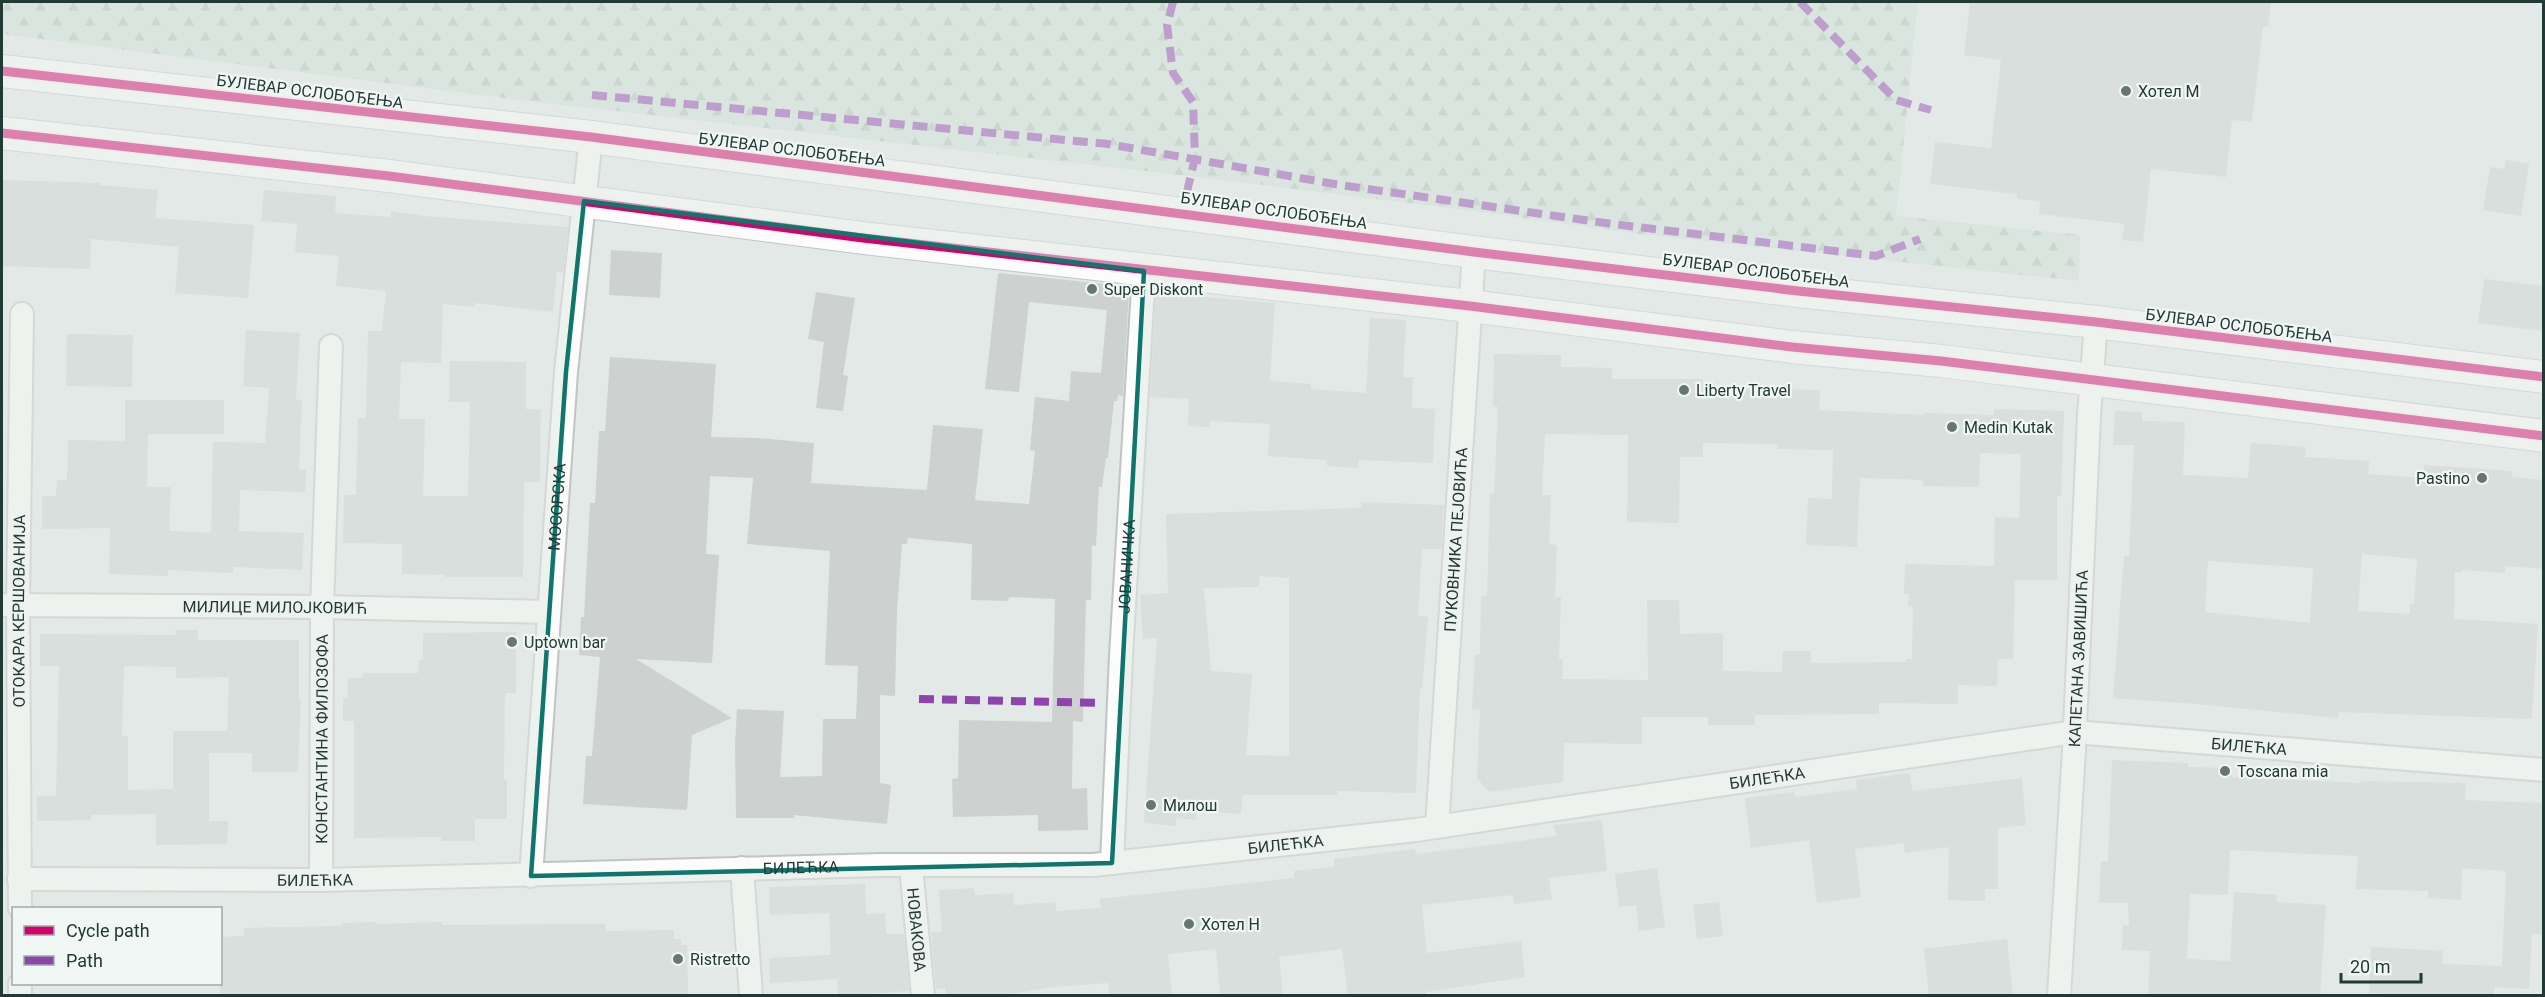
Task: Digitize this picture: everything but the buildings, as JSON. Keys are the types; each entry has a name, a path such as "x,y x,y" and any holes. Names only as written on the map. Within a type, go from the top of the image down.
{"main road":[{"name":"БУЛЕВАР ОСЛОБОЂЕЊА","path":"2,71 591,137 1474,252 1798,291 2096,322 2544,377"},
{"path":"2,133 366,173 875,239 1470,306 1792,347 1941,361 2544,436"}],"street":[{"name":"МОСОРСКА","path":"531,876 566,372 591,137"},
{"name":"ПУКОВНИКА ПЕЈОВИЋА","path":"1437,827 1474,252"},
{"name":"ЈОВАНИЧКА","path":"1112,863 1144,270"},
{"name":"ОТОКАРА КЕРШОВАНИЈА","path":"20,907 19,879 10,833 10,605 22,315"},
{"name":"КАПЕТАНА ЗАВИШИЋА","path":"2059,996 2096,322"},
{"name":"КОНСТАНТИНА ФИЛОЗОФА","path":"321,880 322,608 331,346"},
{"name":"МИЛИЦЕ МИЛОЈКОВИЋ","path":"10,605 549,612"},
{"name":"БИЛЕЋКА","path":"19,879 321,880 531,876 742,868 1093,865 1437,827 2074,732 2544,770"},
{"name":"НОВАКОВА","path":"911,866 923,996"},
{"path":"742,868 751,996"}],"highlighted area":[{"path":"584,201 1144,271 1112,863 531,876 566,372"}],"green space":[{"path":"2,2 1918,2 1896,216 2080,235 2079,281 1640,234 1206,178 519,100 2,34"}],"marked path":[{"path":"1173,2 1167,25 1173,73 1193,102 1195,158 1186,196"},
{"path":"1800,2 1896,100 1931,110"},
{"path":"592,95 1108,144 1340,185 1605,223 1876,256 1920,239"},
{"path":"919,699 1101,703"}],"cycle path":[{"path":"2,71 591,137 1474,252 1798,291 2096,322 2544,377"},
{"path":"2,133 389,176 863,238 1470,306 1792,347 1941,361 2544,436"}],"place":[{"name":"Хотел М","path":"2126,91"},
{"name":"Super Diskont","path":"1092,289"},
{"name":"Liberty Travel","path":"1684,390"},
{"name":"Medin Kutak","path":"1952,427"},
{"name":"Pastino","path":"2482,478"},
{"name":"Uptown bar","path":"512,642"},
{"name":"Toscana mia","path":"2225,771"},
{"name":"Милош","path":"1151,805"},
{"name":"Хотел Н","path":"1189,924"},
{"name":"Ristretto","path":"678,959"}]}
